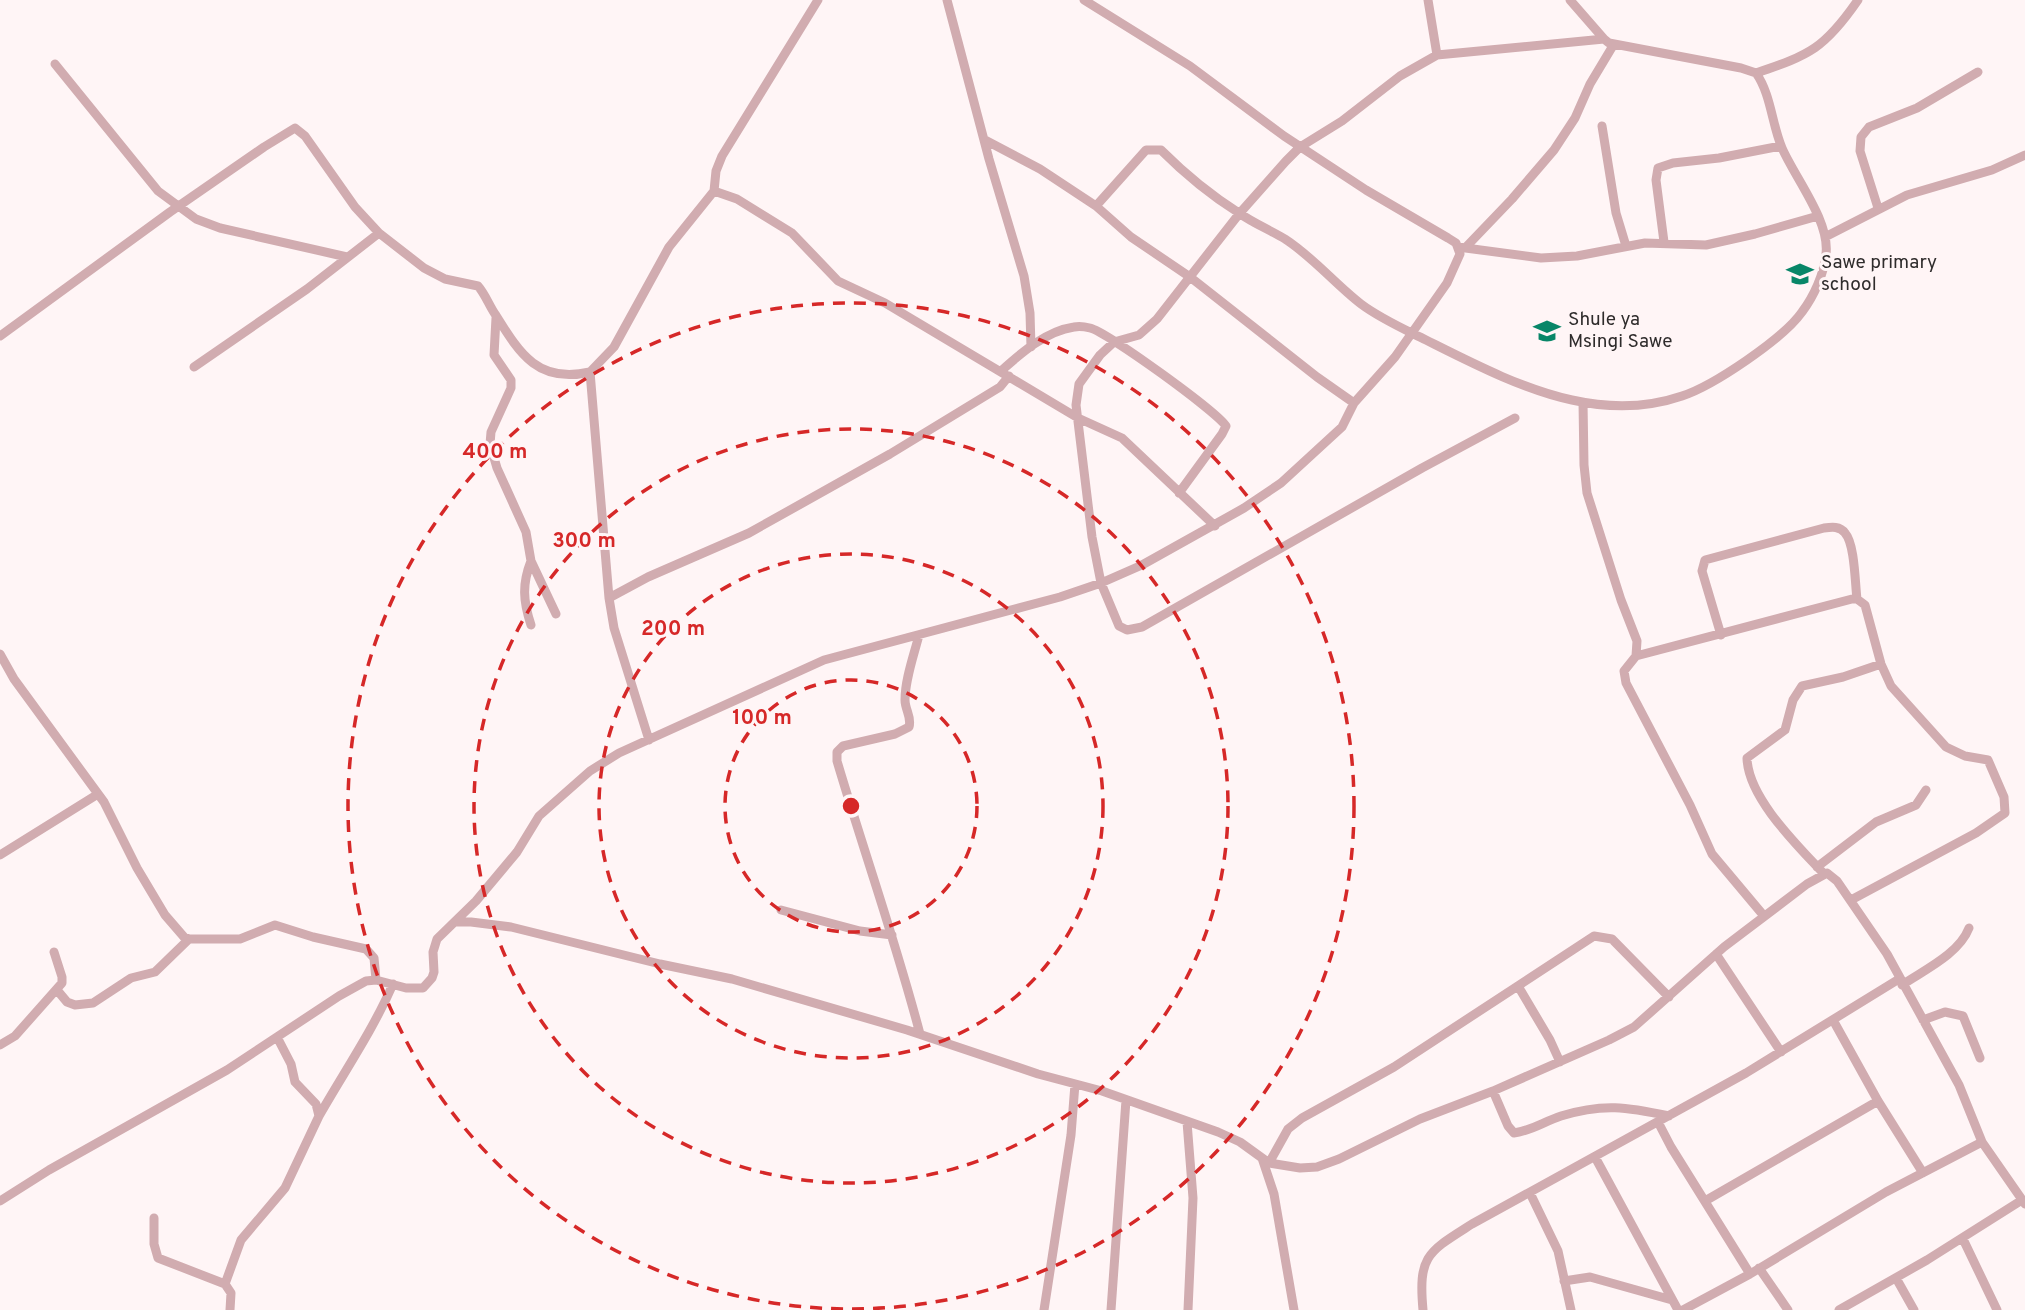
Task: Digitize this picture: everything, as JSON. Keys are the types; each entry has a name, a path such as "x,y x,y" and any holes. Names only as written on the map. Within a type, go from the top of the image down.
{"street":[{"path":"0,336 177,207 295,128 305,136 355,207 379,233 424,268 445,279 478,286 496,316 531,363 543,372 590,372 614,347 669,247 714,191 716,170 722,156 818,0"},
{"path":"947,0 1024,276 1030,313 1031,348"},
{"path":"1084,0 1199,72 1300,147 1462,247 1541,258 1577,256 1664,242 1706,245 1818,216"},
{"path":"1428,0 1437,55"},
{"path":"1096,206 1146,150 1161,150 1183,172 1239,214 1285,239 1377,316 1412,333 1525,385 1583,402 1603,405 1650,404 1683,396 1720,377 1772,340 1801,314 1812,296 1822,270 1826,253 1825,237 1818,216 1781,146 1765,90 1756,74 1741,68 1614,44 1604,39 1570,0"},
{"path":"1756,74 1815,50 1841,24 1858,0"},
{"path":"1515,418 1142,627 1127,630 1119,626 1101,583 1076,405 1079,384 1100,355 1114,342 1139,335 1148,328 1239,214 1300,147 1342,121 1400,76 1437,55 1604,39"},
{"path":"0,1201 49,1170 227,1070 366,981 376,979 417,989 427,985 434,972 434,945 517,852 539,816 590,771 619,753 824,660 1060,597 1101,583 1142,565 1215,526 1281,483 1342,427 1354,403 1395,357 1453,272 1462,247 1512,199 1554,150 1576,118 1590,84 1614,44"},
{"path":"55,64 158,191 177,207 196,219 220,228 347,257"},
{"path":"1878,208 1860,151 1861,137 1869,127 1916,108 1978,72"},
{"path":"1602,127 1616,213 1626,246"},
{"path":"985,140 1040,169 1096,206 1131,237 1190,277 1354,403"},
{"path":"1664,242 1656,180 1658,168 1673,163 1719,158 1781,146"},
{"path":"1825,237 1908,195 1992,170 2025,155"},
{"path":"714,191 737,199 792,233 838,281 885,303 1078,418 1128,442 1215,526"},
{"path":"194,367 379,233"},
{"path":"496,316 495,355 511,380 511,388 491,432 490,444 496,468 526,532 531,561 556,614"},
{"path":"609,598 769,523 1000,387 1005,373 1031,348 1046,337 1075,327 1091,328 1114,342 1185,391 1226,426 1179,493"},
{"path":"590,372 609,598 614,628 649,740"},
{"path":"1583,402 1587,493 1637,641 1636,656 1624,671 1629,689 1712,853 1764,916"},
{"path":"1720,635 1702,571 1705,560 1824,528 1836,527 1843,530 1847,535 1852,558 1857,599 1867,608 1881,664 1891,686 1946,747 1965,756 1987,760 2004,797 2005,813 1976,833 1851,900"},
{"path":"531,561 524,579 523,594 531,625"},
{"path":"1636,656 1857,599"},
{"path":"919,635 906,690 905,704 911,720 909,727 895,734 843,746 838,752 837,761 920,1034"},
{"path":"0,654 14,679 99,793 137,869 165,915 184,937 240,939 275,925 366,949 374,958 376,979"},
{"path":"1839,1310 2024,1202 1982,1142 1970,1108 1887,954 1831,875 1821,871 1784,830 1761,798 1747,758 1785,730 1793,700 1802,686 1843,677 1881,664"},
{"path":"455,922 511,927 732,979 920,1034 1126,1100 1240,1142 1266,1160 1290,1167 1317,1167 1420,1119 1493,1091 1634,1027 1716,954 1821,871 1876,822 1916,805 1926,790"},
{"path":"0,855 99,793"},
{"path":"781,910 860,931 892,935"},
{"path":"1423,1310 1422,1272 1426,1260 1441,1244 1900,982 1953,950 1961,943 1969,928"},
{"path":"1294,1310 1266,1160 1288,1129 1302,1118 1394,1067 1594,936 1612,939 1622,947 1669,997"},
{"path":"57,990 67,1002 75,1005 93,1003 131,978 155,972 189,939"},
{"path":"0,1045 15,1036 57,990 62,977 54,952"},
{"path":"1716,954 1781,1052"},
{"path":"225,1284 241,1240 285,1188 319,1116 348,1063 368,1034 393,984"},
{"path":"1518,986 1550,1040 1559,1062"},
{"path":"1923,1020 1945,1012 1963,1016 1980,1058"},
{"path":"1833,1020 1878,1101 1923,1173"},
{"path":"277,1037 291,1064 295,1082 316,1104 319,1116"},
{"path":"1044,1310 1075,1084"},
{"path":"1493,1091 1508,1126 1514,1133 1560,1116 1595,1108 1619,1106 1669,1116"},
{"path":"1111,1310 1126,1100"},
{"path":"1705,1201 1878,1101"},
{"path":"1186,1122 1193,1198 1188,1310"},
{"path":"1658,1122 1750,1274"},
{"path":"1595,1157 1672,1300 1681,1310 1750,1274 1886,1192 1982,1142"},
{"path":"1530,1193 1554,1242 1571,1310"},
{"path":"154,1219 154,1244 158,1258 225,1284 231,1293 230,1310"},
{"path":"1963,1238 1997,1310"},
{"path":"1759,1268 1787,1310"},
{"path":"1564,1280 1590,1277 1672,1300"},
{"path":"1896,1278 1914,1310"}],"place":[{"name":"Sawe primary school","path":"1800,274"},
{"name":"Shule ya Msingi Sawe","path":"1547,331"}]}
